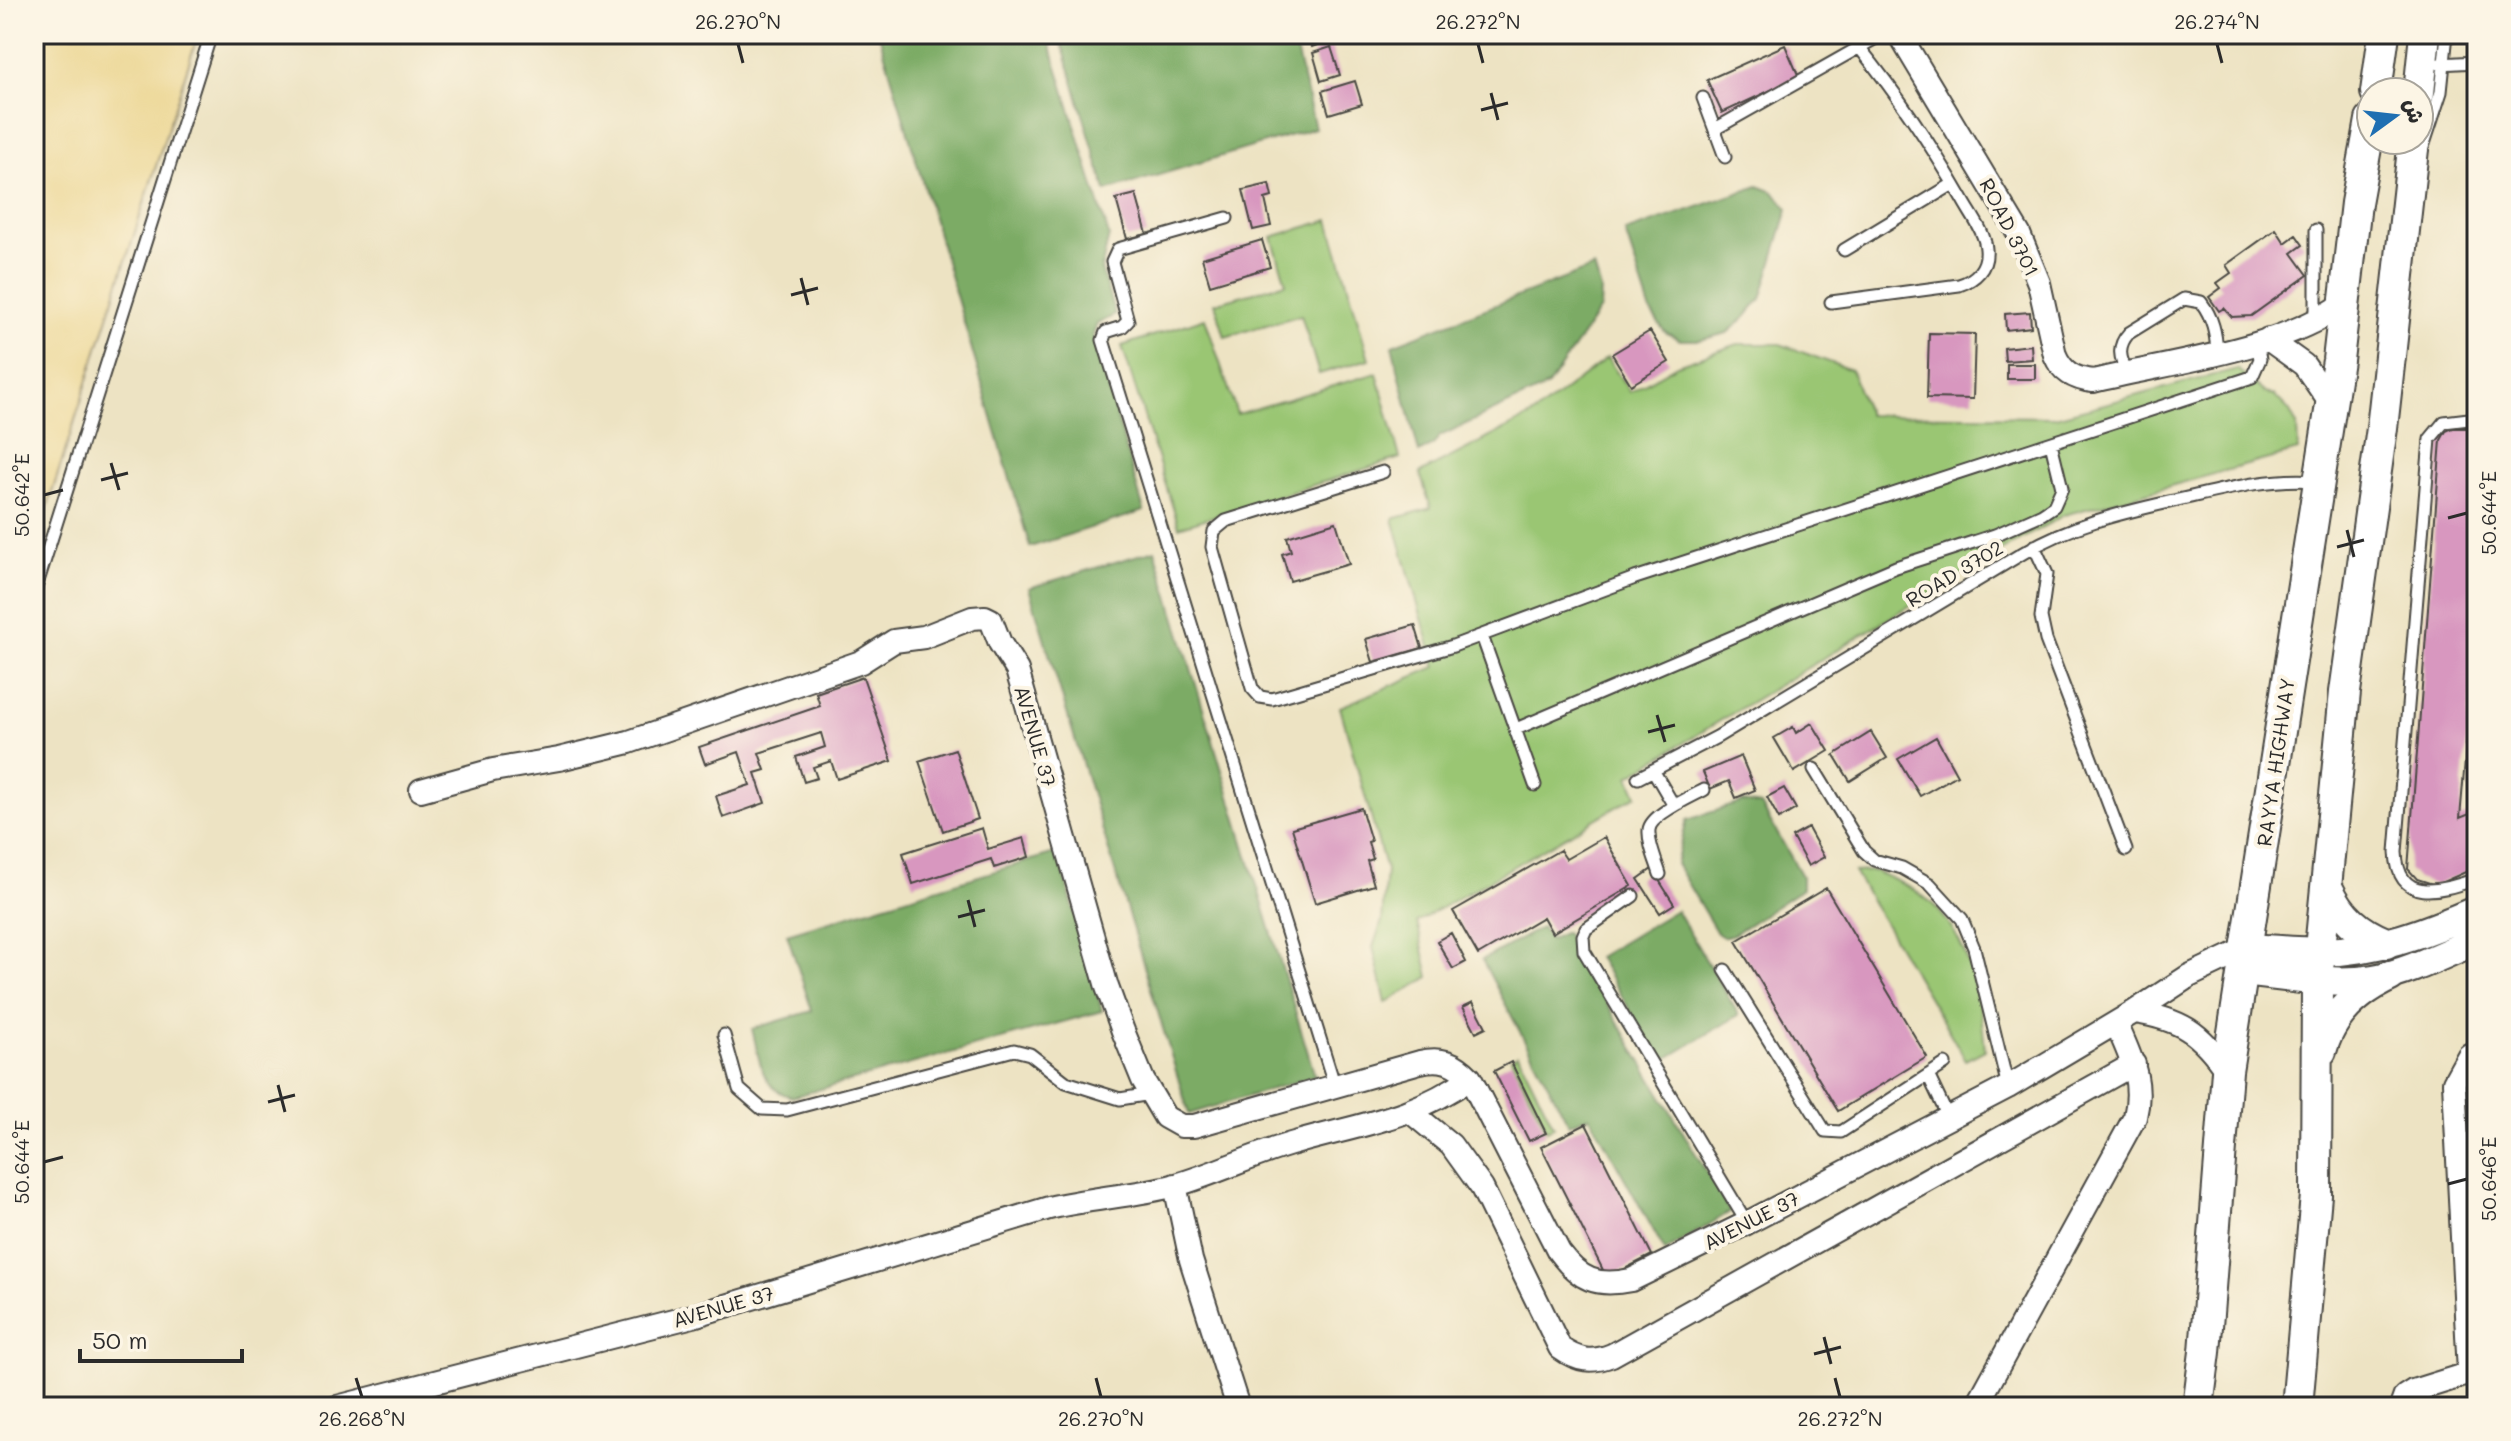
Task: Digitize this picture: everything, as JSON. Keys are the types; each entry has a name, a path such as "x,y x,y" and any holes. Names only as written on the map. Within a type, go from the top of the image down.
{"main road":[{"path":"2378,76 2384,34"},
{"name":"RAYYA HIGHWAY","path":"2198,1407 2227,1071 2347,301 2356,203 2364,156"},
{"path":"2297,1407 2316,1195 2319,966 2345,692 2382,428 2412,156"},
{"path":"2328,889 2344,917 2357,929 2386,943"},
{"path":"2316,1080 2323,1042 2343,1009 2365,990 2390,976"}],"street":[{"name":"ROAD 3701","path":"1899,34 2019,234 2039,283 2052,347 2059,364 2074,377 2093,381 2262,341 2316,321 2347,301"},
{"path":"2262,341 2304,365 2331,404"},
{"name":"AVENUE 37","path":"421,790 493,770 629,742 861,662 894,641 924,637 972,618 985,617 991,620 1000,643 1017,670 1107,987 1123,1031 1151,1094 1169,1121 1188,1127 1431,1060 1453,1063 1470,1078 1559,1252 1572,1269 1590,1280 1610,1284 1631,1280 1747,1223 2008,1087 2189,976 2245,960"},
{"path":"2319,966 2425,933 2477,910"},
{"path":"2245,960 2319,966 2354,982 2390,976 2475,947"},
{"path":"1976,1407 2132,1125 2140,1096 2125,1017 2162,1016 2189,1028 2211,1047 2227,1071"},
{"path":"2401,1407 2405,1396 2413,1391 2473,1372 2454,1082 2469,1055 2477,1051"},
{"path":"1411,1112 1451,1145 1482,1188 1560,1348 1585,1360 1599,1360 2134,1064"},
{"name":"AVENUE 37","path":"337,1407 693,1316 1049,1208 1095,1197 1175,1185 1275,1148 1411,1112 1470,1078"},
{"path":"1175,1185 1191,1260 1238,1407"}],"lane":[{"path":"34,594 211,34"},
{"path":"1715,129 1883,34"},
{"path":"2428,64 2447,34"},
{"path":"1831,302 1959,285 1974,278 1984,265 1986,248 1981,232 1894,90 1859,47"},
{"path":"2428,64 2477,62"},
{"path":"2410,176 2429,134 2441,92 2428,64"},
{"path":"1703,98 1725,157"},
{"path":"1844,250 1953,184"},
{"path":"1227,218 1118,249 1112,262 1128,321 1122,327 1106,332 1103,340 1335,1087"},
{"path":"2316,230 2316,321"},
{"path":"2128,373 2120,355 2123,339 2184,299 2201,302 2207,310 2215,330 2217,353"},
{"path":"1383,472 1226,521 1214,531 1212,547 1252,688 1260,697 1272,699 1482,636 1635,578 2252,377 2260,359 2262,341"},
{"path":"2477,418 2444,422 2430,439 2396,865 2402,878 2412,887 2425,891 2439,891 2477,879"},
{"path":"1516,729 1896,567 1995,535 2048,511 2058,501 2062,488 2051,443"},
{"name":"ROAD 3702","path":"1638,778 1717,737 2034,546 2084,523 2271,481 2317,481"},
{"path":"2034,546 2047,574 2041,617 2046,640 2126,850"},
{"path":"1482,636 1535,785"},
{"path":"1814,769 1864,851 1874,860 1902,868 1930,884 1962,919 1974,948 2008,1087"},
{"path":"1653,770 1674,806"},
{"path":"1660,874 1649,831 1653,820 1704,790"},
{"path":"1633,896 1586,929 1584,951 1747,1223"},
{"path":"1725,970 1825,1131 1841,1132 1945,1064"},
{"path":"724,1035 739,1089 762,1109 787,1110 810,1105 1014,1050 1030,1054 1066,1082 1120,1099 1151,1094"},
{"path":"1928,1075 1948,1117"}],"green space":[{"path":"879,34 1047,34 1109,236 1101,269 1115,315 1097,324 1093,335 1144,511 1030,547"},
{"path":"1059,34 1292,34 1315,128 1106,191"},
{"path":"1758,186 1774,192 1788,209 1761,299 1727,333 1700,340 1680,340 1665,332 1651,312 1625,232"},
{"path":"1329,220 1369,359 1319,374 1301,315 1225,337 1215,303 1286,283 1272,237"},
{"path":"1594,267 1601,290 1600,309 1548,386 1440,436 1434,444 1419,453 1392,345"},
{"path":"1205,318 1237,414 1377,373 1400,458 1179,527 1122,346"},
{"path":"1738,344 1780,344 1851,370 1868,415 2055,417 2237,369 2265,393 2274,395 2289,410 2297,425 2298,451 2064,515 1995,554 1629,776 1637,795 1417,922 1429,977 1386,1003 1373,947 1382,921 1386,870 1340,707 1436,667 1393,519 1431,508 1420,473 1533,415 1607,358 1630,392 1677,365"},
{"path":"1155,550 1315,1076 1189,1114 1029,588"},
{"path":"1743,802 1761,805 1802,876 1802,889 1734,934 1723,937 1717,933 1676,864 1687,820"},
{"path":"1058,852 1102,1011 792,1097 781,1093 767,1080 752,1029 812,1011 787,934"},
{"path":"1875,871 1920,894 1949,925 1969,964 1980,1007 1985,1050 1966,1060 1854,872"},
{"path":"1676,910 1739,1015 1661,1062 1598,957"},
{"path":"1542,927 1550,940 1565,932 1730,1212 1665,1251 1590,1116 1569,1124 1482,960"},
{"path":"1518,1054 1554,1126 1547,1130 1511,1058"}],"sand":[{"path":"34,34 198,34 34,549"}],"building":[{"path":"1309,34 1348,34 1312,47"},
{"path":"1785,45 1799,77 1722,113 1707,80"},
{"path":"1331,47 1340,75 1321,81 1313,53"},
{"path":"1355,81 1362,104 1329,114 1322,91"},
{"path":"1269,184 1272,197 1265,199 1271,226 1253,230 1243,190"},
{"path":"1136,194 1147,234 1127,239 1116,199"},
{"path":"2276,229 2285,243 2296,235 2303,245 2292,253 2308,275 2251,316 2232,317 2224,308 2219,311 2209,297 2221,288 2217,283 2231,273 2226,265"},
{"path":"1262,240 1270,267 1210,285 1202,258"},
{"path":"2030,312 2031,327 2006,330 2005,314"},
{"path":"1650,331 1669,362 1631,385 1612,354"},
{"path":"1929,333 1975,334 1973,399 1927,398"},
{"path":"2031,345 2032,359 2005,361 2004,348"},
{"path":"2007,364 2035,364 2035,379 2007,379"},
{"path":"2477,428 2477,623 2460,818 2477,811 2477,867 2436,885 2417,879 2408,869 2441,440 2446,431"},
{"path":"1336,522 1349,564 1290,581 1282,554 1291,551 1287,537"},
{"path":"1415,625 1422,648 1373,662 1366,639"},
{"path":"863,677 892,761 837,779 831,761 813,767 817,778 804,782 796,757 825,747 821,733 759,753 765,770 755,773 765,803 723,818 716,796 750,785 739,752 705,764 699,747 820,706 816,693"},
{"path":"1812,723 1829,751 1794,772 1774,738 1793,727 1796,733"},
{"path":"1871,732 1887,758 1850,781 1834,755"},
{"path":"1936,737 1957,775 1920,796 1898,759"},
{"path":"955,749 978,819 943,831 919,761"},
{"path":"1741,756 1755,790 1736,798 1729,781 1710,789 1703,772"},
{"path":"1784,788 1796,809 1779,819 1767,797"},
{"path":"1361,808 1371,841 1368,842 1373,859 1367,861 1374,885 1315,903 1292,828"},
{"path":"982,828 988,849 1024,838 1029,857 994,868 991,859 913,884 903,853"},
{"path":"1808,828 1824,857 1808,866 1792,837"},
{"path":"1604,837 1632,886 1552,933 1543,917 1478,955 1453,911 1560,850 1566,859"},
{"path":"1652,869 1674,904 1660,913 1638,879"},
{"path":"1826,888 1927,1057 1838,1111 1736,941"},
{"path":"1451,933 1466,962 1453,969 1437,941"},
{"path":"1473,1002 1486,1027 1476,1032 1463,1007"},
{"path":"1511,1062 1546,1133 1529,1141 1494,1071"},
{"path":"1586,1124 1652,1255 1607,1278 1541,1147"}]}
